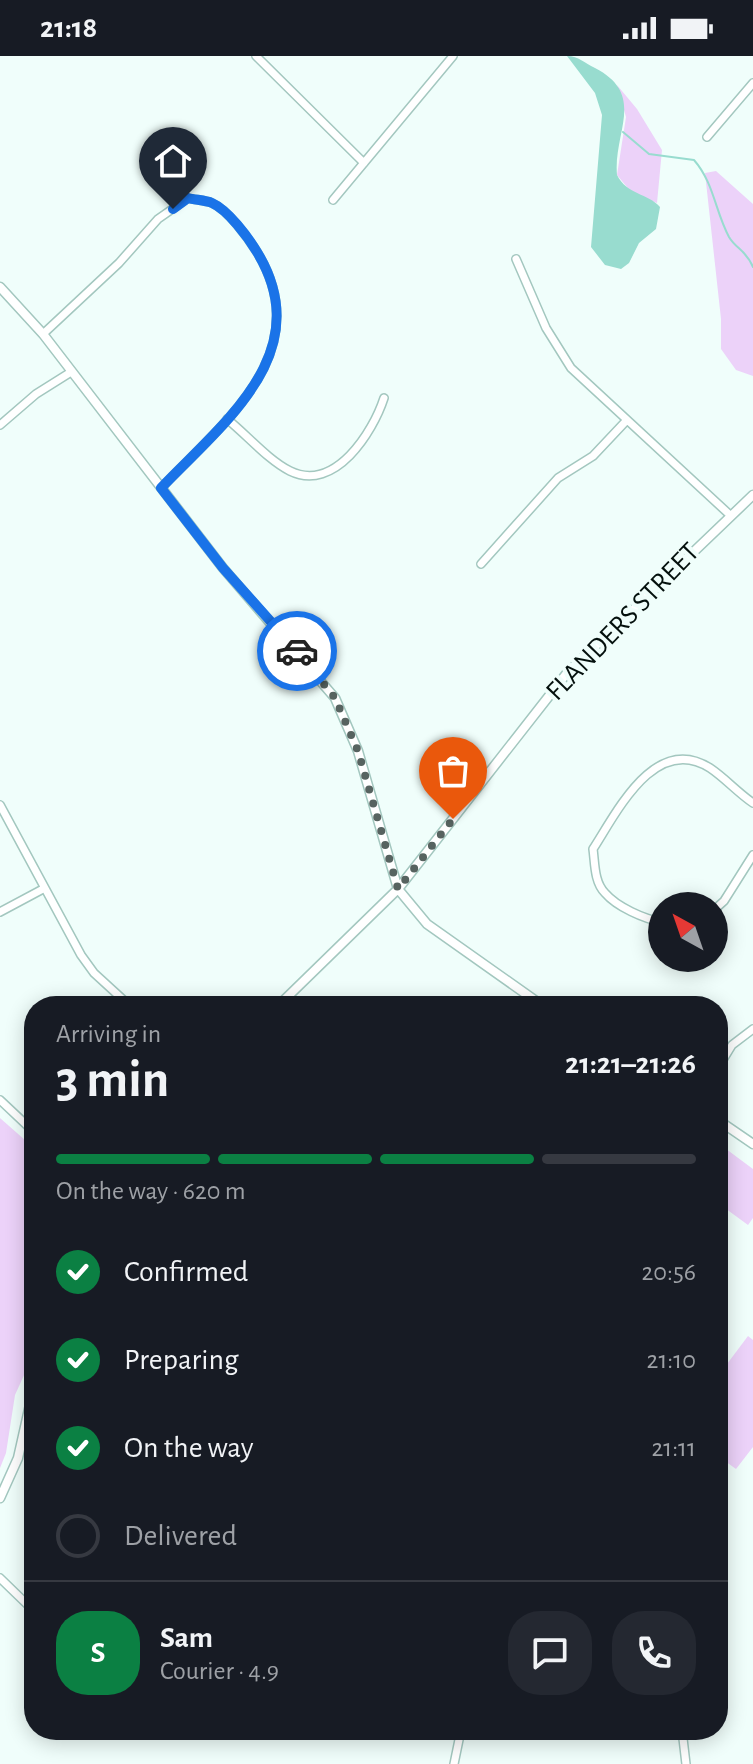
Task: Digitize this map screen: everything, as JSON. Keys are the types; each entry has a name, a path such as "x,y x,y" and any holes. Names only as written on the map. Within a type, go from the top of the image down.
{"street":[{"path":"256,56 364,163"},
{"path":"333,200 450,57"},
{"path":"707,137 753,83"},
{"path":"43,334 119,263 158,219 188,198 213,203 250,240 269,271 277,299 278,331 268,364 227,419 161,488"},
{"path":"516,259 562,356 589,388 730,515"},
{"path":"0,287 43,334 223,568 335,698 358,751 398,889 427,924 529,996"},
{"path":"0,425 36,394 71,372"},
{"path":"227,419 282,466 310,476 326,472 355,452 378,417 384,398"},
{"path":"481,564 558,478 593,456 626,421"},
{"name":"FLANDERS STREET","path":"288,996 398,889 567,673 753,495"},
{"path":"648,919 604,893 596,875 593,849 645,776 658,763 684,758 709,767 753,803"},
{"path":"0,805 43,889 94,973 119,996"},
{"path":"728,895 753,855"},
{"path":"0,912 43,889"},
{"path":"728,1052 753,1029"},
{"path":"0,1100 24,1123"},
{"path":"728,1127 753,1144"},
{"path":"0,1498 18,1458 24,1431"},
{"path":"0,1578 24,1601"},
{"path":"454,1764 459,1740"},
{"path":"683,1740 686,1764"}],"shaded area":[{"path":"567,56 578,58 595,68 620,90 624,116 617,175 626,186 660,207 656,229 639,243 629,263 621,269 605,265 591,247 602,115 595,93"},
{"path":"617,85 637,109 662,150 657,203 632,193 617,175 626,117"},
{"path":"716,171 753,204 753,376 736,370 721,349 721,319 705,173"},
{"path":"0,1118 24,1139 24,1375 15,1395 6,1453 0,1468"},
{"path":"728,1150 753,1169 753,1218 748,1225 728,1210"},
{"path":"748,1336 753,1340 753,1447 736,1469 728,1463 728,1363"}],"waterway":[{"path":"623,132 649,154 694,160 706,178 729,237 753,267"}],"way so far":[{"path":"297,651 335,698 358,751 398,889 453,819"}],"route":[{"path":"173,209 188,198 213,203 250,240 269,271 277,299 278,331 268,364 241,404 161,488 223,568 297,651"}]}
